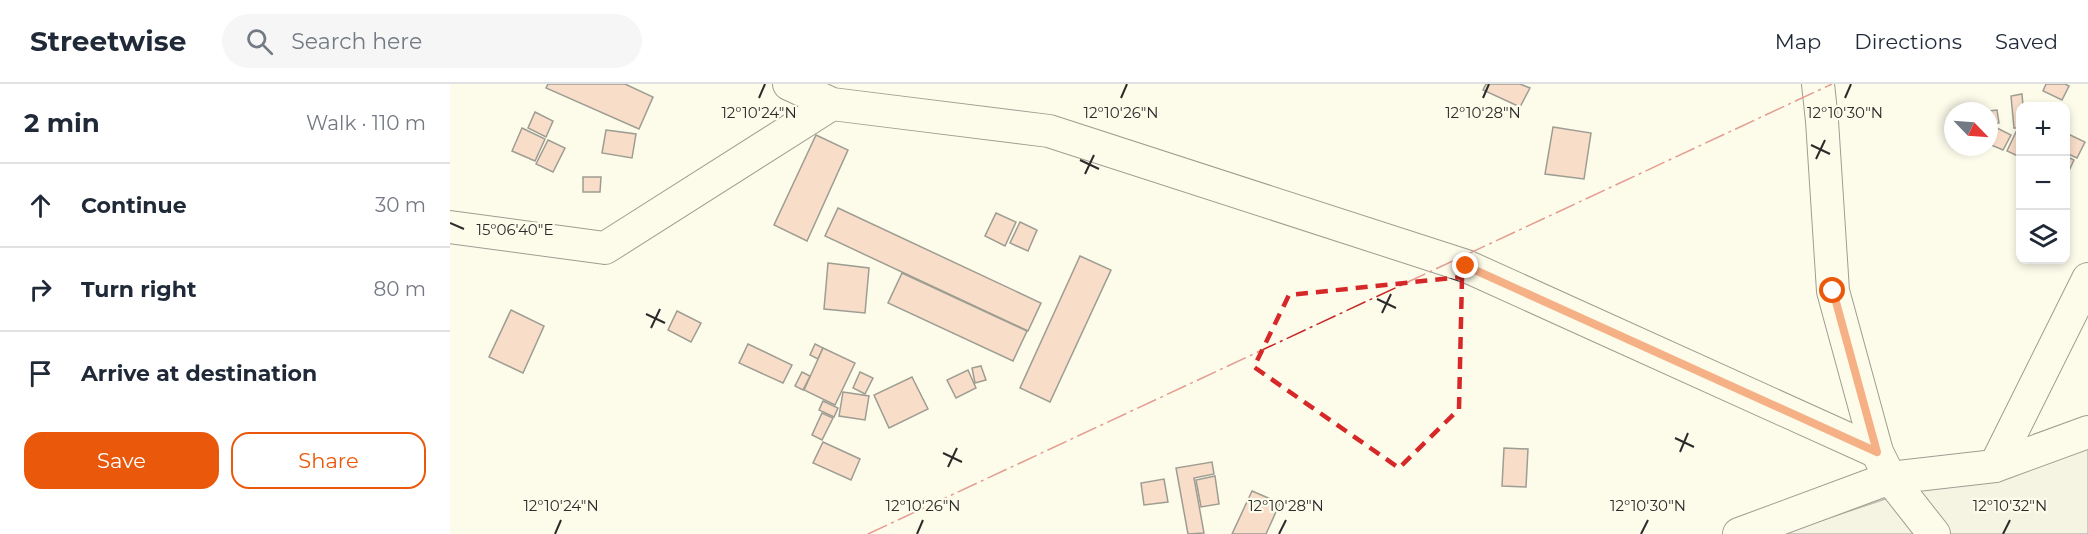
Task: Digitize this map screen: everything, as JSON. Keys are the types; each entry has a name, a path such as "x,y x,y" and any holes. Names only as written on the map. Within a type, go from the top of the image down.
{"street":[{"path":"789,84 832,94 1048,131 1455,262 1884,465 1995,466 2088,432"},
{"path":"1818,84 1833,291 1884,465 1934,534"},
{"path":"450,227 606,248 832,94"},
{"path":"1995,466 2088,279"},
{"path":"1739,534 1884,465"}],"highlighted area":[{"path":"1462,277 1459,409 1399,468 1254,367 1289,295"}],"shaded area":[{"path":"2088,431 2088,534 1781,534"}],"building":[{"path":"548,84 625,84 653,97 639,129 546,88"},
{"path":"1486,84 1520,84 1530,88 1520,107 1483,90"},
{"path":"2046,84 2069,86 2062,100 2043,91"},
{"path":"2022,94 2023,102 2016,102 2016,128 2014,128 2011,96"},
{"path":"535,112 553,121 546,137 528,128"},
{"path":"1553,127 1591,133 1584,179 1545,174"},
{"path":"522,128 545,139 535,161 512,151"},
{"path":"1998,128 2011,135 2003,150 1998,148"},
{"path":"606,130 636,134 632,158 602,153"},
{"path":"2016,132 2016,155 2007,151"},
{"path":"816,135 848,150 807,241 774,225"},
{"path":"2070,135 2085,142 2077,158 2070,155"},
{"path":"548,140 565,148 553,172 536,164"},
{"path":"583,177 601,177 600,192 583,192"},
{"path":"838,208 1041,303 1028,331 825,236"},
{"path":"996,213 1016,222 1005,246 985,236"},
{"path":"1020,222 1037,230 1028,251 1010,243"},
{"path":"1080,256 1111,270 1050,402 1020,388"},
{"path":"828,263 869,268 865,313 824,309"},
{"path":"902,273 1027,331 1013,361 888,303"},
{"path":"511,310 544,326 523,373 489,357"},
{"path":"677,311 701,323 691,342 668,330"},
{"path":"748,344 792,365 783,383 739,363"},
{"path":"815,344 823,348 818,359 810,355"},
{"path":"823,348 855,363 835,405 804,390"},
{"path":"981,366 986,380 975,383 972,368"},
{"path":"968,370 976,388 956,398 947,380"},
{"path":"802,372 810,376 803,390 795,386"},
{"path":"860,372 873,378 865,394 853,388"},
{"path":"912,377 928,409 889,428 874,395"},
{"path":"843,392 869,396 865,420 839,416"},
{"path":"823,401 838,408 834,417 819,410"},
{"path":"822,413 833,418 822,440 812,435"},
{"path":"823,442 860,459 851,480 813,463"},
{"path":"1504,448 1528,449 1526,487 1502,486"},
{"path":"1212,462 1214,474 1194,478 1204,533 1188,534 1176,468"},
{"path":"1215,476 1219,504 1201,507 1196,480"},
{"path":"1164,479 1168,502 1144,505 1141,483"},
{"path":"1252,491 1280,503 1266,534 1232,534"}],"power":[{"path":"868,534 1832,84"}],"route":[{"path":"1466,266 1877,452 1833,291"}]}
